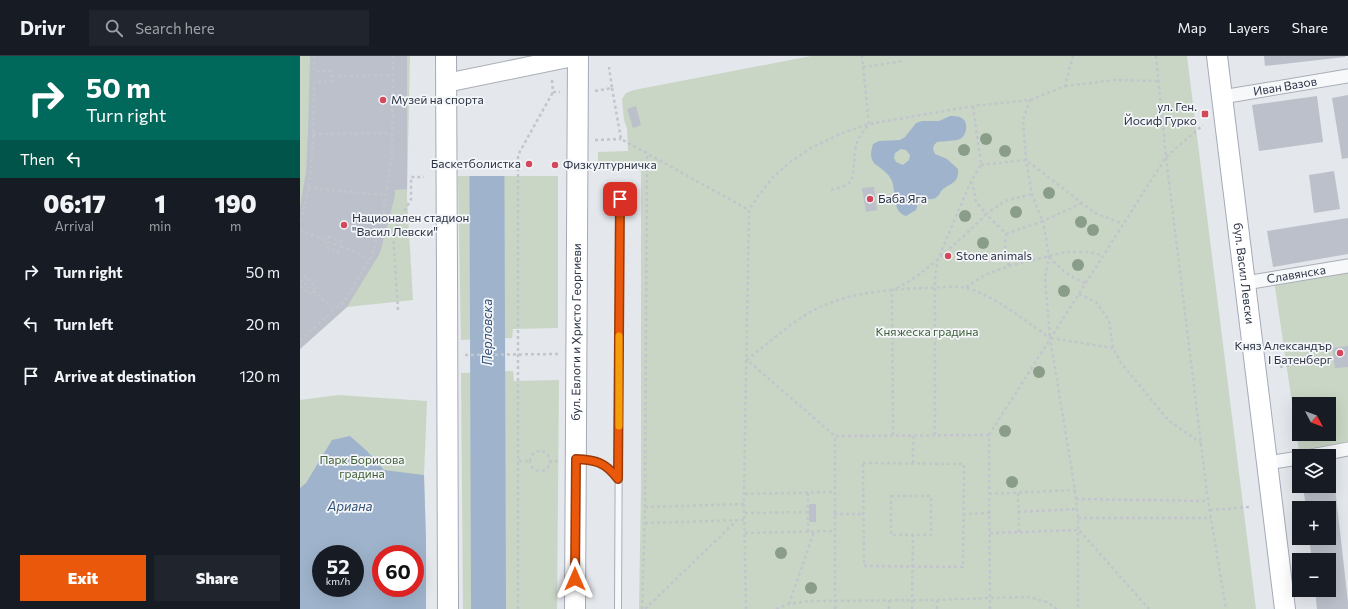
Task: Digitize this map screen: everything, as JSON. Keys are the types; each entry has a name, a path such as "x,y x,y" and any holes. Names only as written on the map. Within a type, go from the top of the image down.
{"main road":[{"path":"446,56 452,82 448,276 448,609"},
{"name":"бул. Васил Левски","path":"1217,56 1285,609"},
{"name":"бул. Евлоги и Христо Георгиеви","path":"574,57 576,354 569,460 575,609"}],"street":[{"path":"452,82 574,57"},
{"name":"Иван Вазов","path":"1222,97 1348,76"},
{"name":"Славянска","path":"1245,282 1348,266"},
{"path":"1336,451 1348,449"},
{"path":"1267,463 1292,459"}],"lane":[{"path":"618,609 620,199"},
{"path":"569,460 592,459 603,464 612,471 618,479"}],"path":[{"path":"300,221 305,207 308,188 314,82 332,81 332,71 314,71 314,56"},
{"path":"300,340 344,301 370,259 382,219 392,155 393,56"},
{"path":"831,190 847,185 850,182 853,176 855,150 860,135 868,124 862,56"},
{"path":"1065,86 1073,56"},
{"path":"1156,56 1166,157 1208,500 1226,609"},
{"path":"863,67 904,61"},
{"path":"609,67 621,139"},
{"path":"332,76 394,75"},
{"path":"518,609 518,155 553,92 552,80"},
{"path":"746,609 744,504 749,210 773,177 810,148 868,124 973,106 1030,100 1065,86 1115,80 1158,82"},
{"path":"591,92 612,88"},
{"path":"553,92 562,92"},
{"path":"1030,100 1023,120 1026,160 1032,194 1044,221 1049,256 1045,279 1050,338 1075,490 1079,530 1078,609"},
{"path":"935,436 934,288 938,259 972,181 981,165 973,106"},
{"path":"990,609 989,435 1166,157 1203,125"},
{"path":"312,134 392,133"},
{"path":"592,140 621,139 749,210"},
{"path":"644,609 647,153"},
{"path":"981,165 1026,160 1095,213 1123,224"},
{"path":"398,310 393,233 411,200 411,178 424,177"},
{"path":"972,181 976,202 1006,234 1005,246 1009,266"},
{"path":"308,188 386,195"},
{"path":"892,290 908,283 920,275 952,248 986,214 1005,201 1032,194"},
{"path":"1006,234 1044,221 1082,203"},
{"path":"300,230 336,245"},
{"path":"329,236 343,242 341,246 338,252 325,246 329,236"},
{"path":"341,246 370,259"},
{"path":"966,287 987,274 1009,266 1066,252 1087,252 1103,255"},
{"path":"1049,256 1059,268 1085,283"},
{"path":"300,286 309,294 316,287 305,276 301,281 310,288"},
{"path":"747,360 808,313 827,305 871,292 934,288 966,287 988,296 1050,338 1113,348"},
{"path":"313,290 334,309"},
{"path":"892,290 893,435"},
{"path":"1078,294 1096,302 1109,320 1113,348 1121,363 1169,421 1201,443"},
{"path":"461,355 576,354"},
{"path":"1280,367 1333,357"},
{"path":"747,360 835,436 989,435"},
{"path":"913,435 913,463"},
{"path":"835,436 835,609"},
{"path":"540,451 546,453 549,458 546,468 540,470 534,469 530,461 532,454 540,451"},
{"path":"549,462 569,460"},
{"path":"519,461 530,461"},
{"path":"863,463 913,463 964,464 963,567 864,566 863,463"},
{"path":"989,494 1075,490"},
{"path":"745,494 834,492"},
{"path":"808,493 808,532"},
{"path":"1018,493 1019,532"},
{"path":"891,496 931,496 931,535 913,535 891,535 891,496"},
{"path":"1076,499 1208,500"},
{"path":"645,507 744,504"},
{"path":"1210,510 1250,507"},
{"path":"1018,512 1077,509"},
{"path":"745,513 808,512"},
{"path":"963,514 990,513"},
{"path":"834,514 864,514"},
{"path":"1078,518 1211,518"},
{"path":"645,523 745,520"},
{"path":"644,609 736,521"},
{"path":"990,533 1079,530"},
{"path":"1079,530 1149,609"},
{"path":"745,533 835,531"},
{"path":"789,604 814,532"},
{"path":"912,609 913,535"},
{"path":"776,609 789,604 809,601 990,598 1029,598 1047,602 1057,609"},
{"path":"889,600 889,609"},
{"path":"937,600 937,609"}],"green space":[{"name":"Национален стадион \"Васил Левски\"","path":"300,56 410,56 407,197 413,300 347,307 300,349"},
{"name":"Княжеска градина","path":"811,56 1187,56 1256,609 639,609 641,487 641,169 598,169 598,152 628,151 627,129 624,120 622,99 626,93 634,90"},
{"path":"458,176 558,176 558,328 513,329 512,338 461,340"},
{"path":"1348,270 1348,444 1313,449 1299,449 1298,441 1336,441 1336,397 1292,397 1292,403 1274,280"},
{"path":"513,371 514,381 559,380 557,609 463,609 461,373"},
{"name":"Ариана","path":"338,395 427,401 424,475 426,609 300,609 300,400"}],"water":[{"name":"Перловска","path":"469,56 504,56 506,609 471,609"},
{"path":"950,116 956,116 962,118 966,124 964,135 960,139 937,142 933,149 935,154 947,159 958,169 956,180 945,187 934,199 920,197 916,210 906,216 898,211 892,181 889,175 876,165 871,158 873,144 879,141 900,140 905,137 916,123 922,121 939,121","holes":["901,149 906,150 910,155 909,160 903,165 896,162 894,158 895,153"]},
{"name":"Ариана","path":"350,436 367,451 384,470 424,475 426,609 300,609 300,488 306,483 332,440"}],"pier":[{"path":"467,56 506,56 506,176 467,176"}],"building":[{"name":"Национален стадион \"Васил Левски\"","path":"310,56 407,56 407,189 395,190 395,196 380,253 347,307 300,349 300,207 306,172"},
{"path":"1264,56 1345,56 1345,57 1265,66"},
{"path":"1348,95 1348,158 1342,159 1332,98"},
{"path":"1317,96 1323,142 1259,151 1252,105"},
{"path":"636,106 641,125 633,128 627,109"},
{"path":"1334,171 1340,209 1314,213 1309,175"},
{"name":"Баба Яга","path":"874,187 877,210 866,212 862,188"},
{"path":"1348,218 1348,254 1273,267 1267,231"},
{"name":"Княз Александър I Батенберг","path":"1348,346 1348,367 1335,368 1332,348"},
{"path":"1304,493 1336,493 1348,609 1317,609 1316,597 1336,597 1336,553 1311,553 1310,545 1336,545 1336,501 1305,501"},
{"path":"809,504 816,504 816,522 809,522"}],"slow traffic":[{"path":"619,336 619,426"}],"place":[{"name":"Музей на спорта","path":"383,100"},
{"name":"ул. Ген. Йосиф Гурко","path":"1205,114"},
{"name":"Баскетболистка","path":"529,164"},
{"name":"Физкултурничка","path":"555,165"},
{"name":"Баба Яга","path":"870,199"},
{"name":"Национален стадион \"Васил Левски\"","path":"344,225"},
{"name":"Stone animals","path":"948,256"},
{"name":"Княз Александър I Батенберг","path":"1340,353"}],"route":[{"path":"575,579 576,459 592,459 603,464 612,471 618,479 620,199"}],"park label":[{"name":"Парк Борисова градина","path":"362,467"}]}
